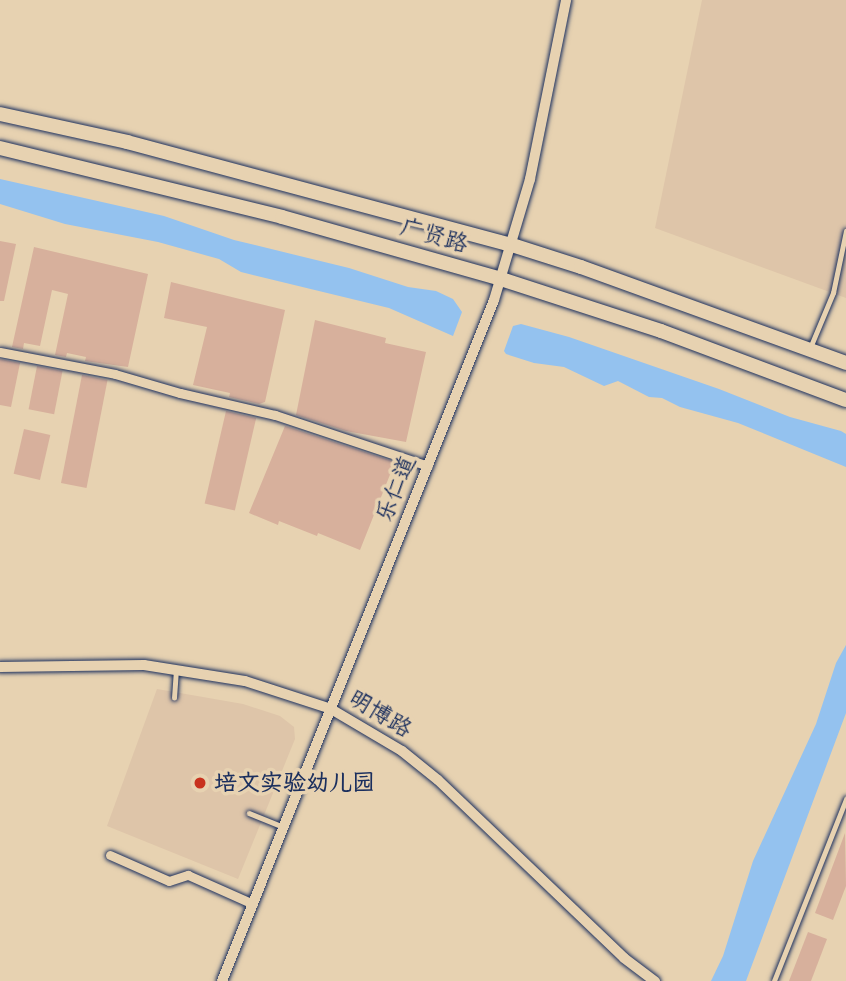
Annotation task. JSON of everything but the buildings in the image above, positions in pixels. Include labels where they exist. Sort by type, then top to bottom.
[{"type":"main road","name":"广贤路","points":[[0,114],[127,142],[512,245],[581,267],[846,363]]},
{"type":"main road","name":"广贤路","points":[[0,148],[282,217],[501,279],[661,331],[846,400]]},
{"type":"street","name":"乐仁道","points":[[222,981],[501,279],[530,179],[566,0]]},
{"type":"street","points":[[0,352],[116,374],[180,393],[275,415],[428,466]]},
{"type":"street","name":"明博路","points":[[0,667],[144,665],[245,681],[331,709],[402,751],[438,779],[624,958],[655,981]]},
{"type":"street","points":[[110,855],[169,881],[188,875],[253,904]]},
{"type":"lane","points":[[810,348],[833,293],[846,231]]},
{"type":"lane","points":[[174,698],[176,670]]},
{"type":"lane","points":[[774,981],[846,799]]},
{"type":"lane","points":[[249,813],[284,827]]},
{"type":"shaded area","points":[[702,0],[846,0],[846,298],[655,228]]},
{"type":"shaded area","name":"培文实验幼儿园","points":[[157,689],[243,704],[280,716],[294,727],[295,739],[238,879],[107,826]]},
{"type":"water","points":[[0,179],[164,216],[234,240],[349,268],[408,287],[436,291],[453,299],[462,312],[453,336],[389,308],[241,272],[219,259],[158,242],[65,224],[0,204]]},
{"type":"water","points":[[521,324],[569,337],[719,389],[790,417],[841,431],[846,434],[846,467],[738,423],[680,407],[662,398],[649,397],[618,381],[604,386],[564,367],[534,363],[506,354],[504,351],[513,326]]},
{"type":"water","points":[[846,645],[846,713],[746,981],[711,981],[723,956],[753,861],[816,724],[836,663]]},
{"type":"place","name":"培文实验幼儿园","points":[[200,783]]}]
